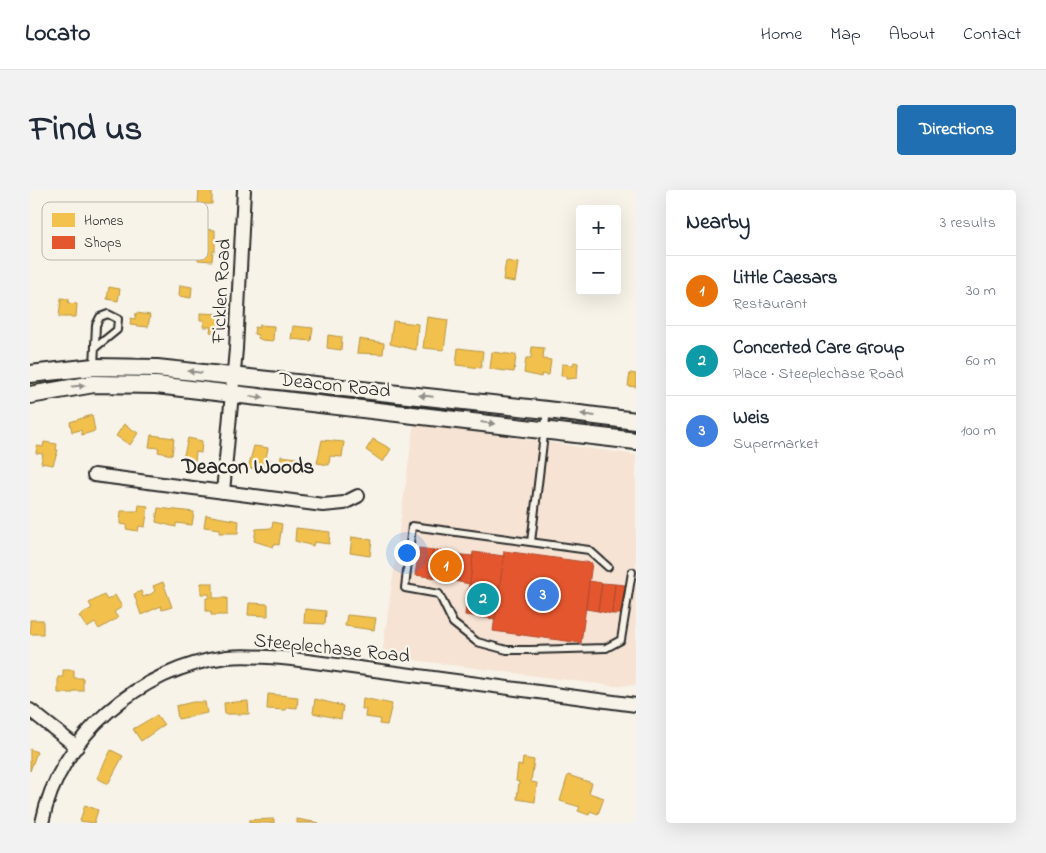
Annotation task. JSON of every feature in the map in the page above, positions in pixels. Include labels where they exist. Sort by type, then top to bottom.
[{"type":"main road","name":"Deacon Road","points":[[30,374],[94,367],[157,368],[636,421]]},
{"type":"main road","name":"Deacon Road","points":[[30,395],[94,384],[156,385],[636,441]]},
{"type":"street","name":"Ficklen Road","points":[[223,492],[233,377],[244,190]]},
{"type":"street","points":[[94,475],[323,505],[344,503],[358,496]]},
{"type":"street","name":"Steeplechase Road","points":[[42,823],[48,798],[57,778],[77,746],[106,712],[140,689],[186,667],[227,657],[271,657],[307,660],[636,705]]},
{"type":"street","points":[[30,710],[77,746]]},
{"type":"lane","points":[[94,367],[96,325],[100,317],[108,314],[115,316],[118,319],[116,330],[96,347]]},
{"type":"lane","points":[[531,542],[547,410]]},
{"type":"lane","points":[[608,567],[589,550],[412,526],[405,588],[439,594],[453,623],[477,642],[507,650],[606,648],[621,640],[632,572]]},
{"type":"shaded area","points":[[414,423],[636,455],[636,685],[614,686],[382,656]]},
{"type":"green space","points":[[77,373],[122,375],[30,388],[30,384],[35,382]]},
{"type":"green space","points":[[299,393],[386,397],[468,408],[387,405]]},
{"type":"building: Homes","points":[[199,190],[212,190],[212,204],[198,202]]},
{"type":"building: Homes","points":[[208,230],[215,230],[215,251],[213,251],[212,261],[198,260],[208,260]]},
{"type":"building: Homes","points":[[506,261],[518,263],[515,282],[503,280]]},
{"type":"building: Homes","points":[[180,285],[192,287],[191,298],[179,296]]},
{"type":"building: Homes","points":[[109,287],[120,289],[118,301],[107,299]]},
{"type":"building: Homes","points":[[61,298],[69,299],[68,303],[77,304],[76,317],[59,317]]},
{"type":"building: Homes","points":[[136,313],[150,315],[148,327],[130,325],[131,318],[135,319]]},
{"type":"building: Homes","points":[[200,313],[221,314],[220,333],[210,332],[211,327],[203,327],[204,320],[200,320]]},
{"type":"building: Homes","points":[[427,317],[448,320],[444,350],[423,348]]},
{"type":"building: Homes","points":[[393,321],[418,324],[416,350],[390,344]]},
{"type":"building: Homes","points":[[259,325],[274,326],[273,341],[262,340],[258,338],[258,335],[254,334],[255,327],[259,328]]},
{"type":"building: Homes","points":[[293,326],[313,328],[311,341],[291,339]]},
{"type":"building: Homes","points":[[328,335],[342,337],[341,350],[327,348]]},
{"type":"building: Homes","points":[[359,339],[384,343],[383,354],[357,353]]},
{"type":"building: Homes","points":[[532,347],[544,348],[543,359],[551,360],[549,375],[542,374],[541,377],[524,373],[526,358],[531,358]]},
{"type":"building: Homes","points":[[458,348],[483,351],[481,368],[456,365]]},
{"type":"building: Homes","points":[[492,352],[516,355],[514,372],[490,369]]},
{"type":"building: Homes","points":[[574,362],[578,363],[577,378],[566,379],[566,376],[561,376],[562,364],[573,365]]},
{"type":"building: Homes","points":[[630,373],[636,374],[636,387],[628,386]]},
{"type":"building: Homes","points":[[92,415],[95,431],[82,435],[81,430],[72,432],[70,422]]},
{"type":"building: Homes","points":[[124,424],[138,433],[130,445],[116,436]]},
{"type":"building: Homes","points":[[151,435],[174,438],[172,455],[158,452],[159,448],[149,447]]},
{"type":"building: Homes","points":[[188,438],[202,441],[201,453],[196,452],[195,461],[183,459]]},
{"type":"building: Homes","points":[[373,439],[391,449],[383,462],[366,450]]},
{"type":"building: Homes","points":[[322,440],[344,442],[342,457],[330,456],[329,465],[317,463]]},
{"type":"building: Homes","points":[[44,442],[57,444],[56,450],[58,450],[53,465],[41,463],[43,454],[36,453],[37,446],[43,447]]},
{"type":"building: Homes","points":[[254,446],[268,448],[266,458],[270,459],[269,463],[265,463],[264,470],[248,468]]},
{"type":"building: Homes","points":[[281,456],[305,459],[303,473],[279,469]]},
{"type":"building: Homes","points":[[139,505],[148,506],[145,527],[139,526],[138,531],[126,529],[127,525],[120,524],[121,511],[138,511]]},
{"type":"building: Homes","points":[[158,508],[194,512],[192,525],[176,523],[176,527],[156,522]]},
{"type":"building: Homes","points":[[206,515],[239,521],[238,533],[219,533],[220,529],[204,527]]},
{"type":"building: Homes","points":[[273,522],[282,524],[279,545],[274,544],[273,547],[254,541],[256,529],[272,528]]},
{"type":"building: Homes","points":[[296,528],[330,532],[329,544],[314,542],[313,546],[295,541]]},
{"type":"building: Homes","points":[[352,537],[372,540],[370,556],[350,553]]},
{"type":"building: Homes","points":[[163,582],[172,607],[162,610],[161,606],[141,615],[134,594],[141,591],[143,597],[151,594],[155,591],[153,586]]},
{"type":"building: Homes","points":[[201,583],[213,583],[213,598],[227,598],[227,615],[211,615],[211,611],[206,611],[206,598],[209,598],[209,594],[201,594]]},
{"type":"building: Homes","points":[[104,595],[107,600],[115,595],[122,607],[114,612],[118,618],[99,629],[95,623],[87,628],[79,616],[92,608],[89,603]]},
{"type":"building: Homes","points":[[249,603],[268,604],[268,616],[248,615]]},
{"type":"building: Homes","points":[[305,609],[326,611],[325,624],[304,623]]},
{"type":"building: Homes","points":[[347,615],[376,618],[374,630],[345,626]]},
{"type":"building: Homes","points":[[30,620],[43,620],[43,634],[30,634]]},
{"type":"building: Homes","points":[[63,670],[74,670],[74,678],[83,678],[83,691],[58,693],[58,677],[63,677]]},
{"type":"building: Homes","points":[[268,694],[298,697],[297,708],[287,707],[286,710],[267,709]]},
{"type":"building: Homes","points":[[363,698],[392,704],[387,725],[379,724],[380,719],[365,717],[366,709],[362,709]]},
{"type":"building: Homes","points":[[315,699],[343,706],[341,719],[313,713]]},
{"type":"building: Homes","points":[[248,701],[249,714],[225,714],[224,703]]},
{"type":"building: Homes","points":[[193,702],[205,702],[207,713],[178,719],[176,706]]},
{"type":"building: Homes","points":[[157,715],[164,725],[141,741],[133,729]]},
{"type":"building: Homes","points":[[30,749],[37,752],[30,771]]},
{"type":"building: Homes","points":[[111,750],[123,756],[108,784],[97,778]]},
{"type":"building: Homes","points":[[523,758],[534,760],[531,782],[537,783],[535,802],[517,799],[519,782],[516,781],[518,765],[522,766]]},
{"type":"building: Homes","points":[[568,775],[592,783],[589,793],[604,798],[598,814],[590,811],[589,815],[578,811],[580,807],[560,801]]},
{"type":"building: Homes","points":[[85,805],[98,810],[94,823],[80,821]]},
{"type":"building: Homes","points":[[274,819],[274,823],[249,823],[249,820]]},
{"type":"building: Homes","points":[[297,819],[319,823],[297,823]]},
{"type":"building: Shops","points":[[419,548],[433,550],[430,577],[415,575]]},
{"type":"building: Shops","points":[[433,550],[444,551],[441,579],[430,577]]},
{"type":"building: Shops","points":[[444,551],[452,552],[448,580],[441,579]]},
{"type":"building: Shops","points":[[504,551],[592,563],[581,643],[493,631]]},
{"type":"building: Shops","points":[[473,552],[504,556],[495,619],[465,615]]},
{"type":"building: Shops","points":[[452,554],[463,555],[459,582],[448,580]]},
{"type":"building: Shops","points":[[463,555],[473,556],[470,584],[459,582]]},
{"type":"building: Shops","points":[[589,581],[602,583],[598,611],[586,609]]},
{"type":"building: Shops","points":[[602,583],[615,584],[612,614],[598,611]]},
{"type":"building: Shops","points":[[615,584],[625,585],[622,614],[612,614]]},
{"type":"place","name":"Little Caesars","points":[[446,566]]},
{"type":"place","name":"Weis","points":[[543,595]]},
{"type":"place","name":"Concerted Care Group","points":[[483,599]]},
{"type":"district","name":"Deacon Woods","points":[[248,466]]}]
